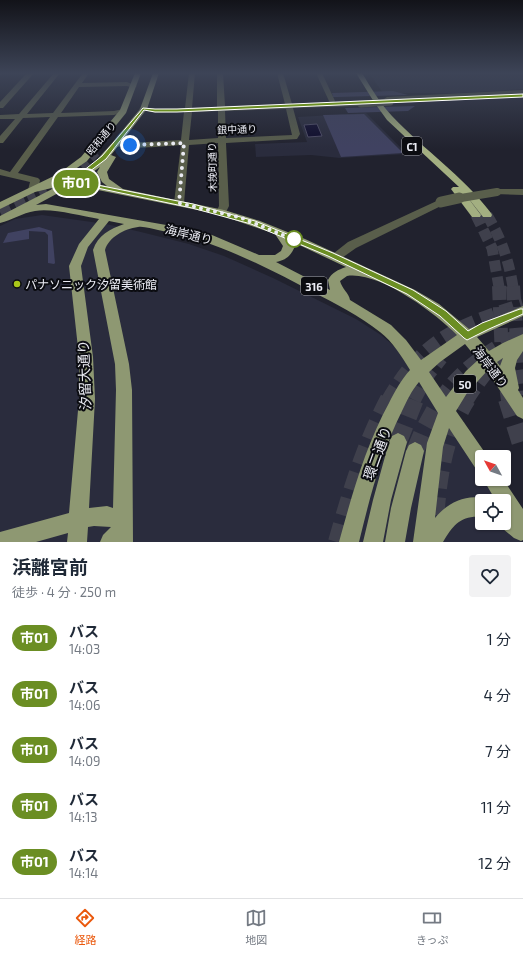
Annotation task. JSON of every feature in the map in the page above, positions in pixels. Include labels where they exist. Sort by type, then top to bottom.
[{"type":"highway","name":"C1","points":[[369,98],[383,118],[446,179],[476,215]]},
{"type":"highway","points":[[375,98],[384,112],[428,151]]},
{"type":"highway","points":[[383,98],[392,112],[469,192],[487,215]]},
{"type":"main road","name":"昭和通り","points":[[0,206],[61,176],[84,159],[123,111],[129,98]]},
{"type":"main road","name":"316","points":[[99,150],[130,111],[134,98]]},
{"type":"main road","name":"昭和通り","points":[[42,204],[97,164],[116,144],[143,109],[147,98]]},
{"type":"main road","points":[[116,144],[112,157],[102,172],[105,180],[128,194]]},
{"type":"main road","name":"海岸通り","points":[[33,190],[62,182],[72,182],[221,212],[274,231],[335,257],[375,275],[426,302],[456,324],[488,360],[519,405]]},
{"type":"main road","points":[[33,190],[42,204]]},
{"type":"main road","name":"海岸通り","points":[[0,220],[42,204],[106,218],[172,229],[202,236],[250,255],[307,282],[374,320],[401,344],[475,452]]},
{"type":"main road","name":"汐留大通り","points":[[77,542],[87,392],[86,356],[75,266],[76,259],[83,246],[106,218]]},
{"type":"main road","points":[[119,533],[124,468],[124,390],[122,364],[99,250],[103,240],[109,235],[115,231],[138,223]]},
{"type":"main road","points":[[250,255],[272,259],[285,254],[289,246],[283,237],[274,231]]},
{"type":"main road","points":[[352,307],[336,290],[334,280],[343,272],[350,271],[375,275]]},
{"type":"main road","name":"環二通り","points":[[349,542],[364,488],[383,431],[410,382],[442,352],[467,336],[486,326],[523,311]]},
{"type":"main road","name":"50","points":[[448,411],[464,385],[488,360],[507,347],[523,341]]},
{"type":"main road","name":"50","points":[[519,405],[507,373],[507,364],[510,357],[523,341]]},
{"type":"main road","points":[[423,542],[430,480],[438,432],[448,411]]},
{"type":"main road","points":[[373,542],[382,500],[398,442]]},
{"type":"main road","points":[[395,542],[401,508],[415,451]]},
{"type":"main road","points":[[497,486],[523,526]]},
{"type":"main road","points":[[432,542],[443,524],[458,509],[475,506]]},
{"type":"main road","points":[[0,542],[94,516],[107,516],[119,533]]},
{"type":"main road","points":[[511,523],[523,534]]},
{"type":"street","points":[[0,106],[7,98]]},
{"type":"street","points":[[0,141],[36,98]]},
{"type":"street","points":[[12,175],[67,98]]},
{"type":"street","points":[[179,203],[189,98]]},
{"type":"street","name":"木挽町通り","points":[[221,98],[224,206],[221,212]]},
{"type":"street","name":"銀中通り","points":[[116,144],[130,145],[184,143],[294,137],[296,134],[286,98]]},
{"type":"street","points":[[143,109],[155,111],[221,106],[359,102],[418,98]]},
{"type":"street","points":[[389,100],[446,98]]},
{"type":"street","points":[[287,104],[332,101],[359,102]]},
{"type":"street","points":[[0,117],[114,113],[123,111]]},
{"type":"street","points":[[0,172],[35,180],[33,190]]},
{"type":"street","points":[[335,257],[352,245],[441,202],[465,196],[497,192],[523,192]]},
{"type":"shaded area","points":[[415,106],[408,111],[348,113],[345,108]]},
{"type":"shaded area","points":[[366,113],[407,154],[340,158],[311,155],[256,157],[255,144],[307,142],[298,117]]},
{"type":"shaded area","points":[[364,114],[403,153],[341,157],[323,115]]},
{"type":"shaded area","points":[[317,124],[322,136],[308,137],[304,125]]},
{"type":"shaded area","points":[[42,215],[106,224],[189,244],[224,256],[273,278],[356,319],[381,335],[395,347],[475,464],[475,486],[490,486],[495,494],[475,494],[475,530],[511,530],[511,528],[523,536],[523,542],[0,542],[0,226],[15,219]]},
{"type":"shaded area","points":[[39,227],[52,231],[54,264],[48,263],[48,235],[45,232],[29,231],[29,239],[3,243],[8,233]]},
{"type":"tunnel","points":[[30,198],[48,189],[75,172],[99,150]]},
{"type":"tunnel","points":[[0,212],[30,198]]},
{"type":"tunnel","points":[[476,215],[492,248],[499,287]]},
{"type":"tunnel","points":[[487,215],[504,250],[513,287]]},
{"type":"tunnel","points":[[499,286],[502,358],[508,400]]},
{"type":"tunnel","points":[[513,286],[519,366],[523,395]]},
{"type":"tunnel","points":[[388,400],[401,379],[429,348],[461,328],[500,312],[523,305]]},
{"type":"tunnel","points":[[440,400],[465,370],[485,355],[518,335]]},
{"type":"tunnel","points":[[467,400],[492,366],[523,337]]},
{"type":"tunnel","points":[[414,400],[426,377],[441,358]]},
{"type":"tunnel","points":[[337,542],[353,487],[366,451],[380,416],[389,399]]},
{"type":"tunnel","points":[[398,442],[415,399]]},
{"type":"tunnel","points":[[415,451],[423,432],[441,399]]},
{"type":"tunnel","points":[[434,542],[438,486],[445,450],[458,415],[467,399]]},
{"type":"tunnel","points":[[507,399],[523,450]]},
{"type":"bus line","name":"市01","points":[[479,98],[155,111],[143,109],[104,158],[88,172],[72,182],[221,212],[253,222],[330,255],[410,292],[443,313],[467,336],[486,326],[523,311]]},
{"type":"place","name":"パナソニック汐留美術館","points":[[17,284]]},
{"type":"route","points":[[130,145],[184,143],[179,203],[242,218],[300,242],[294,239]]}]
